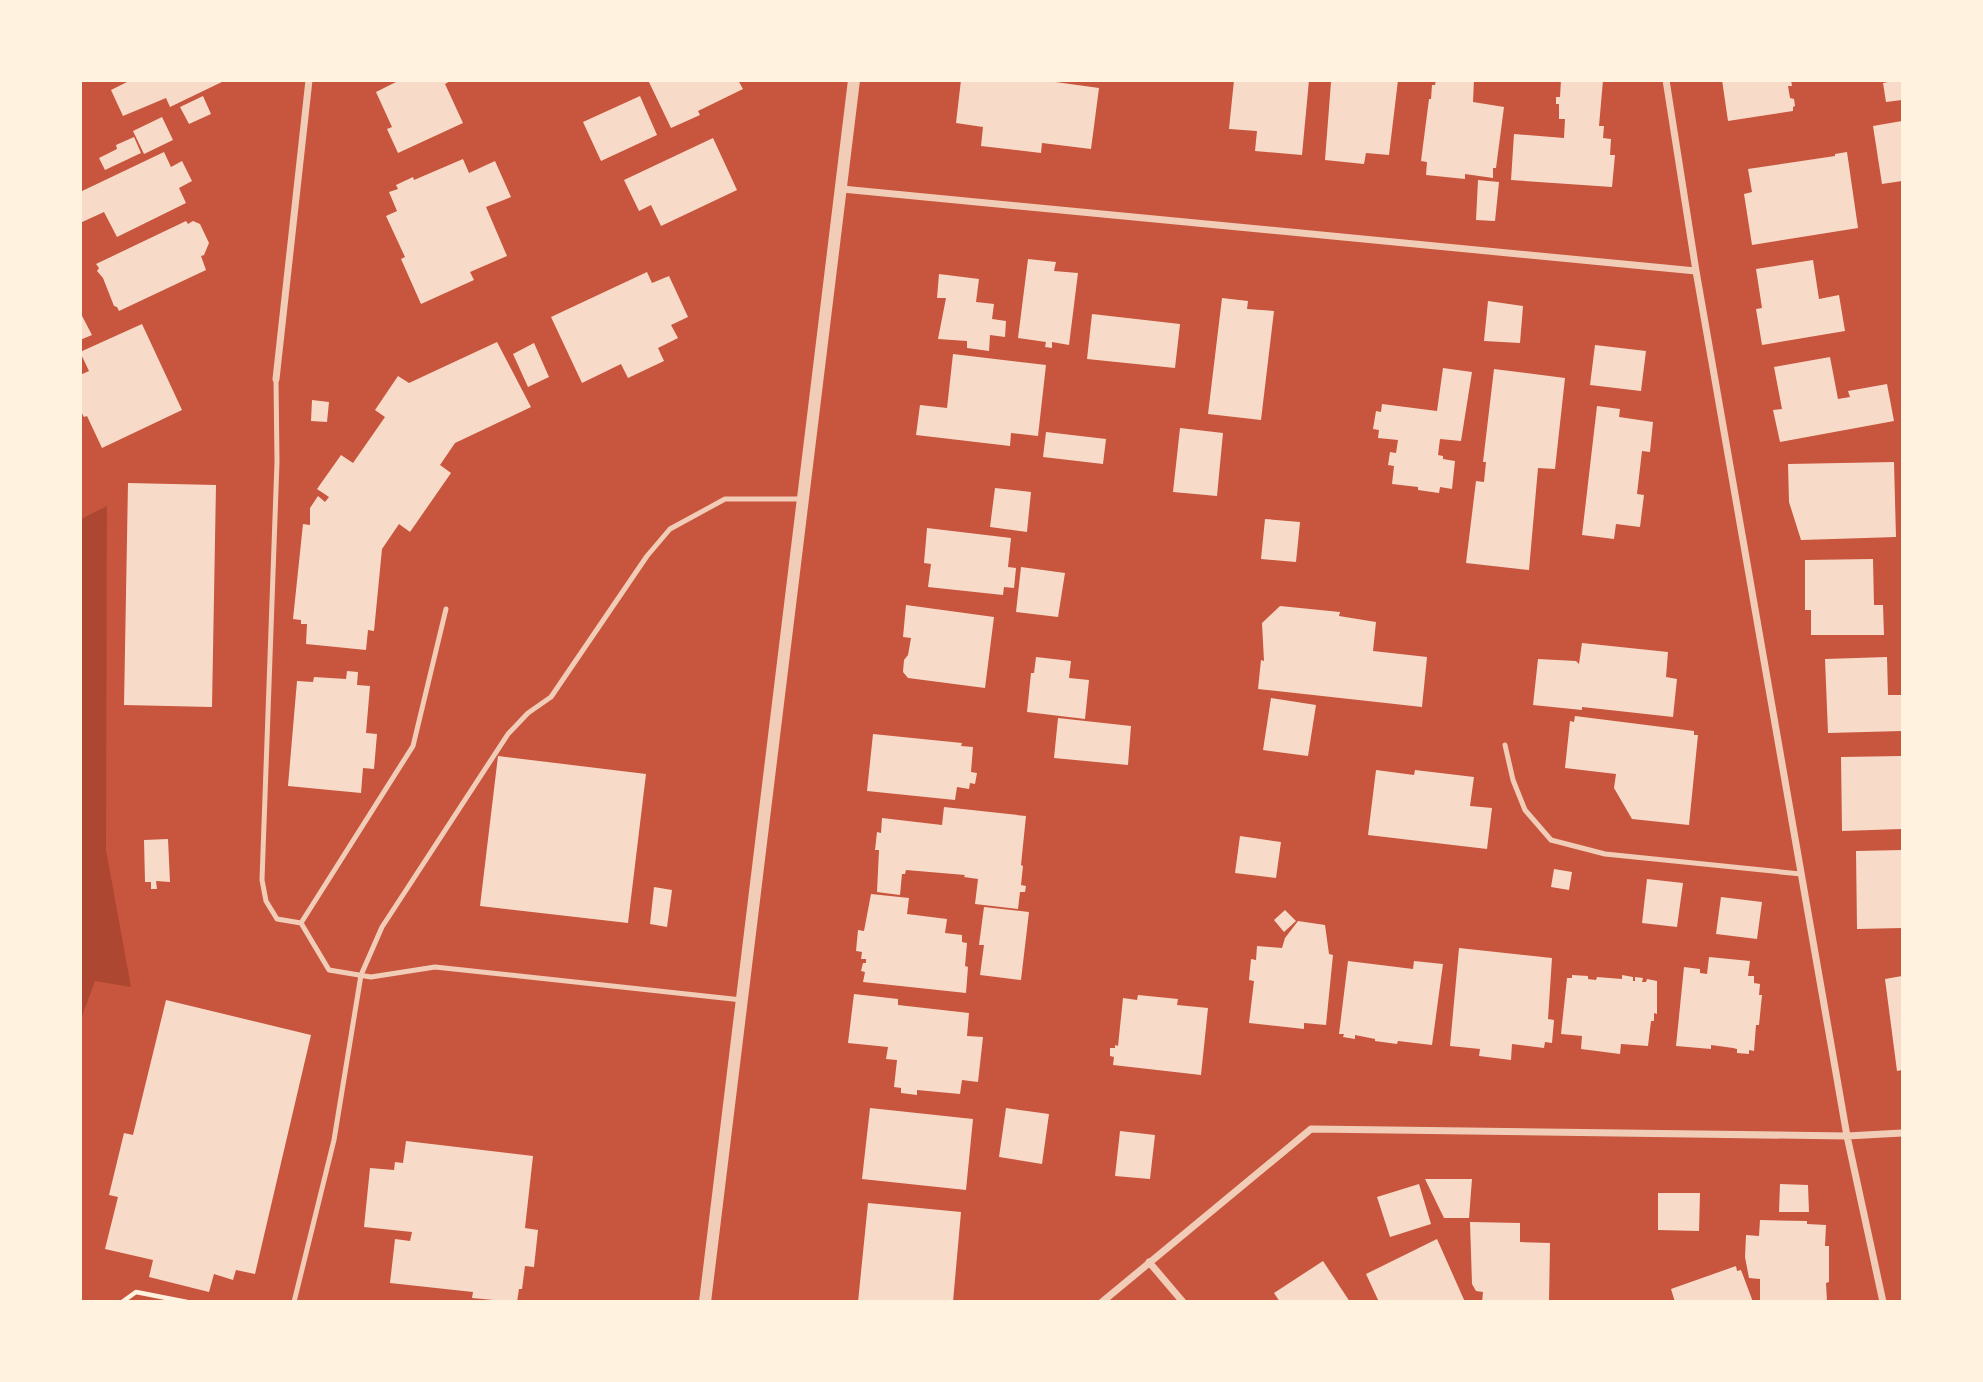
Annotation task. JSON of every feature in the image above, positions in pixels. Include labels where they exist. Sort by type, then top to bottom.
[{"type":"street","points":[[276,379],[309,80]]},
{"type":"street","points":[[705,1301],[854,80]]},
{"type":"street","points":[[1666,80],[1696,271],[1847,1136],[1883,1301]]},
{"type":"street","points":[[842,189],[1696,271]]},
{"type":"street","points":[[1102,1301],[1311,1129],[1847,1136],[1902,1133]]},
{"type":"street","points":[[1150,1262],[1183,1301]]},
{"type":"lane","points":[[276,379],[277,462],[262,880],[266,901],[277,919],[302,923]]},
{"type":"lane","points":[[294,1301],[334,1140],[361,975],[382,927],[508,734],[528,713],[551,697],[647,556],[670,529],[725,499],[804,499]]},
{"type":"lane","points":[[302,923],[414,746],[446,610]]},
{"type":"lane","points":[[1506,745],[1513,780],[1525,810],[1551,840],[1605,854],[1801,874]]},
{"type":"lane","points":[[302,923],[329,970],[371,977],[435,967],[742,1000]]},
{"type":"path","points":[[122,1301],[136,1292],[187,1301]]},
{"type":"shaded area","points":[[107,506],[106,850],[131,987],[95,981],[81,1019],[81,519]]},
{"type":"building","points":[[131,80],[226,80],[170,107],[166,98],[123,116],[111,90]]},
{"type":"building","points":[[400,80],[452,80],[445,84],[463,123],[398,153],[387,129],[392,127],[376,92]]},
{"type":"building","points":[[648,80],[738,80],[743,89],[698,111],[700,115],[671,128]]},
{"type":"building","points":[[961,80],[1041,80],[1099,88],[1091,149],[1042,143],[1041,153],[981,146],[983,127],[956,123]]},
{"type":"building","points":[[1234,80],[1309,80],[1302,155],[1255,151],[1257,131],[1229,129]]},
{"type":"building","points":[[1398,80],[1389,155],[1366,153],[1364,164],[1325,160],[1331,82]]},
{"type":"building","points":[[1436,80],[1474,80],[1473,102],[1504,107],[1493,178],[1465,174],[1465,179],[1426,175],[1427,162],[1421,161],[1429,99]]},
{"type":"building","points":[[1561,80],[1603,80],[1599,126],[1604,126],[1603,138],[1611,139],[1610,155],[1615,155],[1612,187],[1511,180],[1514,134],[1564,138],[1565,119],[1559,119],[1559,104],[1556,104],[1556,97],[1560,97]]},
{"type":"building","points":[[1722,80],[1791,80],[1792,86],[1788,86],[1795,106],[1793,111],[1728,121]]},
{"type":"building","points":[[1902,80],[1902,100],[1886,102],[1883,83]]},
{"type":"building","points":[[203,96],[211,114],[189,124],[180,107]]},
{"type":"building","points":[[640,96],[657,135],[601,161],[583,122]]},
{"type":"building","points":[[162,117],[173,140],[144,154],[133,131]]},
{"type":"building","points":[[1902,121],[1902,181],[1882,184],[1873,126]]},
{"type":"building","points":[[134,137],[141,153],[105,170],[99,158],[117,149],[116,145]]},
{"type":"building","points":[[713,138],[737,190],[661,226],[651,205],[639,211],[624,180]]},
{"type":"building","points":[[164,152],[171,167],[182,161],[192,181],[179,188],[186,203],[117,237],[104,212],[80,223],[80,192]]},
{"type":"building","points":[[1847,152],[1858,228],[1752,245],[1744,194],[1752,192],[1748,169]]},
{"type":"building","points":[[463,159],[469,173],[495,161],[511,197],[486,207],[507,256],[470,272],[474,280],[421,304],[401,259],[405,257],[386,216],[397,211],[389,192],[398,189],[396,185],[413,177],[414,180]]},
{"type":"building","points":[[1478,180],[1499,182],[1495,221],[1476,220]]},
{"type":"building","points":[[186,221],[188,224],[193,221],[200,224],[209,243],[201,256],[206,270],[119,311],[114,306],[96,264]]},
{"type":"building","points":[[1028,259],[1056,262],[1054,271],[1078,273],[1069,345],[1052,342],[1052,348],[1045,347],[1046,342],[1018,338]]},
{"type":"building","points":[[1813,260],[1819,299],[1839,295],[1845,331],[1762,345],[1756,309],[1762,308],[1756,269]]},
{"type":"building","points":[[647,272],[652,283],[669,276],[688,317],[671,325],[678,338],[658,348],[664,361],[628,378],[621,364],[582,383],[551,317]]},
{"type":"building","points":[[939,274],[979,279],[976,302],[994,304],[992,319],[1006,321],[1005,337],[990,335],[989,351],[967,348],[967,341],[938,339],[946,298],[937,298]]},
{"type":"building","points":[[1222,298],[1248,301],[1247,309],[1274,311],[1261,420],[1208,414]]},
{"type":"building","points":[[1488,301],[1523,306],[1520,343],[1484,341]]},
{"type":"building","points":[[80,312],[92,335],[80,340]]},
{"type":"building","points":[[1092,314],[1180,324],[1175,368],[1087,359]]},
{"type":"building","points":[[142,324],[182,410],[102,448],[87,416],[84,417],[80,410],[80,375],[89,371],[80,352]]},
{"type":"building","points":[[497,342],[531,407],[455,443],[440,465],[451,473],[410,532],[399,524],[382,549],[374,631],[368,630],[366,650],[306,644],[307,624],[293,619],[303,524],[310,525],[310,508],[318,496],[325,502],[329,497],[317,489],[341,455],[353,463],[385,417],[375,410],[398,376],[409,383]]},
{"type":"building","points":[[534,343],[549,377],[528,387],[513,354]]},
{"type":"building","points":[[1595,345],[1646,351],[1641,391],[1590,385]]},
{"type":"building","points":[[953,354],[1046,365],[1038,436],[1011,433],[1010,446],[916,435],[920,405],[947,408]]},
{"type":"building","points":[[1830,357],[1838,399],[1850,397],[1848,391],[1887,384],[1894,421],[1780,442],[1773,410],[1782,409],[1774,367]]},
{"type":"building","points":[[1443,368],[1472,372],[1461,441],[1440,439],[1438,455],[1443,456],[1443,459],[1455,461],[1452,489],[1440,487],[1439,493],[1392,484],[1394,466],[1388,465],[1390,452],[1396,453],[1398,440],[1378,438],[1379,430],[1373,429],[1376,411],[1381,412],[1382,404],[1437,411]]},
{"type":"building","points":[[1494,369],[1565,378],[1555,469],[1538,468],[1529,570],[1466,563],[1476,481],[1484,482],[1486,462],[1483,462]]},
{"type":"building","points":[[312,400],[329,402],[327,422],[311,421]]},
{"type":"building","points":[[1597,406],[1620,409],[1619,417],[1653,422],[1650,452],[1642,451],[1637,494],[1644,495],[1640,527],[1616,524],[1614,539],[1582,535]]},
{"type":"building","points":[[1180,428],[1223,433],[1217,496],[1173,492]]},
{"type":"building","points":[[1046,432],[1106,439],[1103,464],[1043,457]]},
{"type":"building","points":[[1894,462],[1896,537],[1801,540],[1789,502],[1788,464]]},
{"type":"building","points":[[128,483],[216,485],[212,707],[124,705]]},
{"type":"building","points":[[995,488],[1031,492],[1027,532],[990,527]]},
{"type":"building","points":[[1265,519],[1300,522],[1296,562],[1261,559]]},
{"type":"building","points":[[927,528],[1011,538],[1008,567],[1016,568],[1014,588],[1004,587],[1003,595],[928,587],[931,564],[924,563]]},
{"type":"building","points":[[1873,559],[1874,605],[1883,605],[1884,635],[1811,635],[1811,610],[1805,610],[1805,560]]},
{"type":"building","points":[[1021,567],[1065,573],[1058,617],[1016,612]]},
{"type":"building","points":[[906,605],[994,617],[985,688],[908,678],[903,672],[911,638],[903,637]]},
{"type":"building","points":[[1280,606],[1340,612],[1339,616],[1376,622],[1373,651],[1427,657],[1422,707],[1258,689],[1261,660],[1264,661],[1262,623]]},
{"type":"building","points":[[1582,643],[1668,652],[1666,677],[1677,679],[1673,717],[1582,707],[1582,710],[1533,705],[1538,659],[1576,661],[1579,664]]},
{"type":"building","points":[[1036,657],[1071,661],[1069,678],[1089,680],[1085,719],[1027,712],[1031,673],[1034,673]]},
{"type":"building","points":[[1887,657],[1888,695],[1902,695],[1902,731],[1828,733],[1825,659]]},
{"type":"building","points":[[347,671],[358,672],[357,685],[370,686],[366,733],[377,734],[374,769],[363,768],[361,793],[288,786],[297,681],[313,682],[314,677],[346,679]]},
{"type":"building","points":[[1271,698],[1316,705],[1308,756],[1263,750]]},
{"type":"building","points":[[1575,716],[1694,731],[1694,735],[1698,735],[1689,825],[1632,819],[1614,788],[1616,774],[1565,768],[1570,721],[1574,722]]},
{"type":"building","points":[[1058,718],[1131,726],[1128,765],[1054,758]]},
{"type":"building","points":[[873,734],[962,743],[961,746],[973,747],[971,772],[977,773],[975,784],[970,783],[969,789],[957,787],[955,800],[867,791]]},
{"type":"building","points":[[498,756],[646,774],[628,923],[480,906]]},
{"type":"building","points":[[1902,756],[1902,829],[1842,831],[1841,757]]},
{"type":"building","points":[[1376,770],[1414,775],[1415,770],[1474,777],[1470,806],[1492,808],[1487,849],[1368,835]]},
{"type":"building","points":[[944,807],[1026,816],[1021,885],[1026,886],[1025,892],[1020,892],[1018,909],[975,904],[978,879],[964,877],[965,875],[906,870],[905,874],[902,874],[900,895],[877,892],[879,850],[875,850],[877,832],[881,833],[882,818],[942,825]]},
{"type":"building","points":[[1240,836],[1281,842],[1276,878],[1235,873]]},
{"type":"building","points":[[168,839],[170,882],[156,881],[157,889],[151,889],[151,882],[145,882],[144,840]]},
{"type":"building","points":[[1902,850],[1902,928],[1857,929],[1856,851]]},
{"type":"building","points":[[1554,869],[1572,872],[1569,890],[1551,887]]},
{"type":"building","points":[[1647,879],[1683,883],[1677,927],[1642,923]]},
{"type":"building","points":[[654,887],[672,890],[667,927],[650,924]]},
{"type":"building","points":[[871,894],[909,898],[907,914],[947,919],[945,933],[962,935],[962,942],[967,943],[966,993],[863,982],[865,972],[861,971],[866,959],[861,959],[862,952],[856,951],[858,930],[864,931]]},
{"type":"building","points":[[1721,897],[1762,902],[1757,939],[1716,934]]},
{"type":"building","points":[[984,907],[1029,912],[1021,980],[980,975],[984,945],[979,945]]},
{"type":"building","points":[[1285,910],[1296,921],[1284,932],[1274,920]]},
{"type":"building","points":[[1298,921],[1325,925],[1329,954],[1333,955],[1326,1025],[1304,1023],[1304,1029],[1249,1023],[1254,981],[1249,980],[1251,959],[1256,960],[1257,946],[1282,948],[1285,938]]},
{"type":"building","points":[[1459,948],[1552,958],[1548,1019],[1554,1020],[1552,1043],[1545,1042],[1544,1048],[1512,1044],[1511,1060],[1479,1056],[1480,1049],[1450,1046]]},
{"type":"building","points":[[1709,957],[1750,961],[1748,976],[1754,976],[1754,983],[1760,984],[1759,995],[1762,995],[1759,1025],[1756,1025],[1754,1051],[1749,1050],[1749,1054],[1737,1053],[1737,1049],[1733,1048],[1711,1045],[1711,1049],[1676,1046],[1684,967],[1700,969],[1700,973],[1707,974]]},
{"type":"building","points":[[1348,961],[1413,969],[1414,961],[1443,964],[1432,1045],[1398,1041],[1397,1044],[1355,1035],[1355,1039],[1343,1037],[1344,1034],[1339,1034]]},
{"type":"building","points":[[1572,975],[1588,976],[1588,979],[1596,980],[1597,977],[1622,979],[1622,975],[1633,977],[1633,981],[1635,977],[1643,978],[1642,982],[1647,979],[1657,981],[1657,1014],[1654,1013],[1654,1021],[1651,1021],[1648,1046],[1621,1044],[1620,1054],[1581,1049],[1582,1036],[1561,1034],[1567,978],[1572,978]]},
{"type":"building","points":[[1902,976],[1902,1070],[1897,1071],[1885,979]]},
{"type":"building","points":[[854,994],[898,999],[898,1005],[969,1013],[967,1036],[983,1037],[978,1082],[962,1080],[960,1094],[917,1090],[917,1095],[901,1093],[901,1088],[894,1087],[897,1060],[886,1059],[888,1047],[848,1043]]},
{"type":"building","points":[[1138,995],[1178,999],[1177,1005],[1208,1008],[1201,1075],[1113,1065],[1114,1057],[1110,1056],[1110,1048],[1118,1046],[1123,998],[1137,1000]]},
{"type":"building","points":[[166,1000],[311,1035],[255,1274],[236,1270],[233,1280],[214,1274],[209,1292],[149,1277],[153,1260],[105,1249],[118,1197],[109,1195],[124,1133],[133,1135]]},
{"type":"building","points":[[870,1108],[973,1119],[966,1190],[862,1179]]},
{"type":"building","points":[[1006,1108],[1049,1114],[1042,1164],[999,1157]]},
{"type":"building","points":[[1120,1131],[1155,1135],[1150,1179],[1115,1176]]},
{"type":"building","points":[[406,1141],[533,1156],[525,1228],[538,1230],[534,1267],[525,1266],[517,1302],[472,1298],[473,1292],[390,1283],[395,1239],[410,1241],[412,1232],[364,1227],[370,1168],[394,1170],[395,1162],[403,1163]]},
{"type":"building","points":[[1425,1179],[1472,1179],[1469,1218],[1444,1218]]},
{"type":"building","points":[[1419,1184],[1431,1224],[1390,1237],[1377,1197]]},
{"type":"building","points":[[1780,1184],[1808,1185],[1809,1212],[1779,1212]]},
{"type":"building","points":[[1658,1193],[1700,1193],[1699,1231],[1658,1230]]},
{"type":"building","points":[[868,1203],[961,1212],[953,1302],[858,1302]]},
{"type":"building","points":[[1760,1220],[1807,1221],[1807,1224],[1826,1225],[1825,1246],[1829,1246],[1827,1302],[1760,1302],[1760,1279],[1749,1278],[1745,1257],[1746,1235],[1759,1236]]},
{"type":"building","points":[[1470,1222],[1520,1223],[1520,1242],[1550,1243],[1549,1302],[1482,1302],[1483,1292],[1476,1291],[1472,1284]]},
{"type":"building","points":[[1437,1239],[1465,1302],[1379,1302],[1366,1274]]},
{"type":"building","points":[[1323,1261],[1350,1302],[1280,1302],[1274,1293]]},
{"type":"building","points":[[1736,1266],[1737,1271],[1741,1270],[1753,1302],[1675,1302],[1671,1289]]}]
